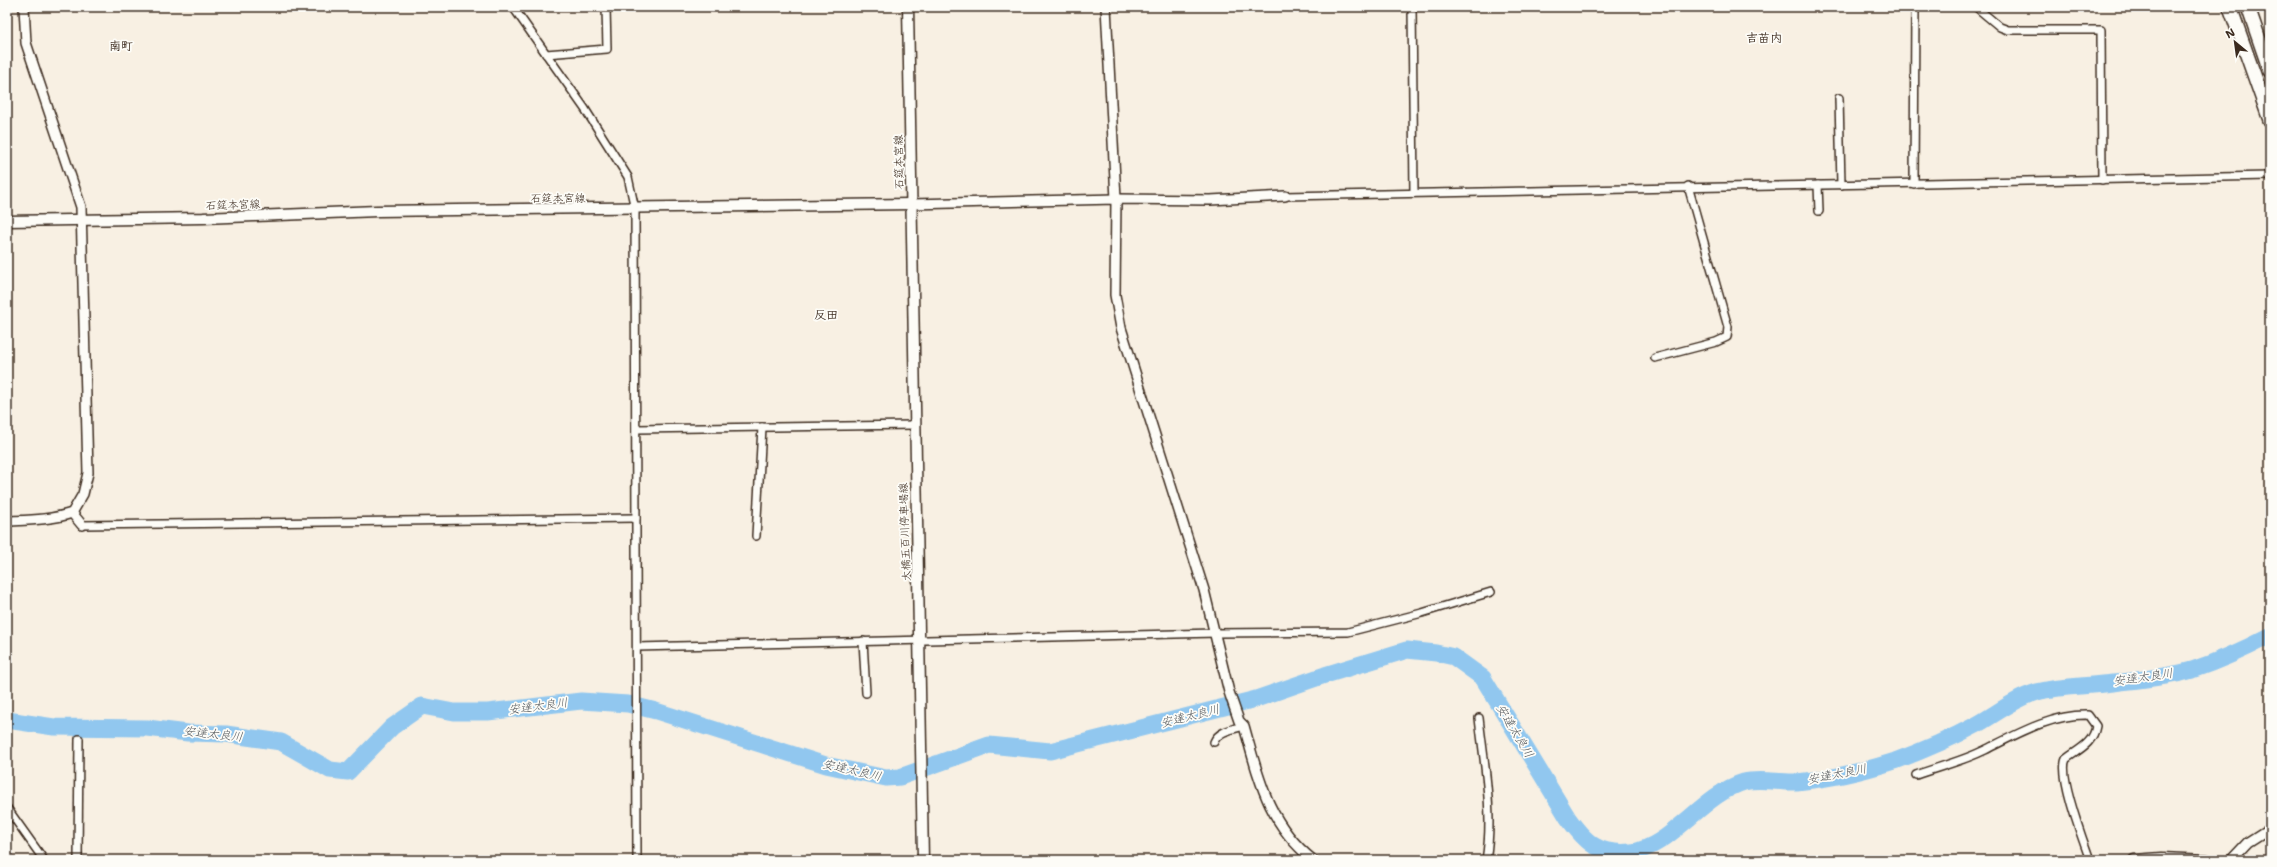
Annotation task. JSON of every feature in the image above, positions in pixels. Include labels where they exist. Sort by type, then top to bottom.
[{"type":"highway","points":[[2230,7],[2270,120]]},
{"type":"highway","points":[[2248,7],[2270,71]]},
{"type":"main road","name":"石筵本宮線","points":[[7,221],[203,218],[377,211],[635,209],[912,204],[908,7]]},
{"type":"main road","name":"大橋五百川停車場線","points":[[912,204],[914,425],[920,639],[923,860]]},
{"type":"main road","points":[[2134,860],[2169,858],[2208,860]]},
{"type":"street","points":[[7,521],[40,520],[72,513],[83,494],[88,473],[81,207],[26,43],[24,7]]},
{"type":"street","points":[[513,7],[585,109],[628,177],[635,209],[634,340],[637,429],[637,860]]},
{"type":"street","points":[[546,54],[607,49],[606,7]]},
{"type":"street","points":[[1106,7],[1116,198],[1115,295],[1121,328],[1216,633],[1229,692],[1267,801],[1292,842],[1313,860]]},
{"type":"street","points":[[1412,7],[1414,193]]},
{"type":"street","points":[[1914,184],[1915,7]]},
{"type":"street","points":[[1976,7],[2000,27],[2008,30],[2101,30],[2102,180]]},
{"type":"street","points":[[1839,98],[1841,185]]},
{"type":"street","points":[[912,204],[1116,198],[1210,200],[1285,196],[1688,186],[1914,184],[2270,176]]},
{"type":"street","points":[[1818,185],[1819,211]]},
{"type":"street","points":[[1656,358],[1727,337],[1728,327],[1688,186]]},
{"type":"street","points":[[637,429],[914,425]]},
{"type":"street","points":[[756,536],[762,427]]},
{"type":"street","points":[[72,513],[82,525],[636,518]]},
{"type":"street","points":[[637,647],[920,639],[1348,632],[1422,613],[1491,592]]},
{"type":"street","points":[[862,641],[866,693]]},
{"type":"street","points":[[1916,775],[1985,750],[2000,741],[2058,718],[2075,715],[2088,715],[2096,726],[2095,733],[2085,746],[2066,759],[2063,771],[2071,804],[2090,860]]},
{"type":"street","points":[[1479,718],[1487,788],[1488,850],[1486,860]]},
{"type":"street","points":[[1214,742],[1216,738],[1225,731],[1241,724]]},
{"type":"street","points":[[78,860],[79,739]]},
{"type":"street","points":[[7,808],[44,860]]},
{"type":"street","points":[[2232,860],[2248,842],[2270,828]]},
{"type":"waterway","name":"安達太良川","points":[[7,720],[54,727],[147,728],[188,733],[226,734],[281,742],[330,770],[348,772],[392,727],[422,706],[454,712],[488,712],[581,701],[628,704],[656,711],[826,765],[886,778],[900,777],[989,745],[1050,751],[1256,699],[1325,675],[1407,650],[1436,653],[1454,657],[1483,678],[1568,818],[1575,827],[1587,841],[1594,846],[1610,851],[1631,852],[1645,849],[1659,841],[1673,832],[1714,798],[1729,788],[1744,782],[1757,780],[1790,782],[1809,781],[1834,777],[1871,768],[1895,761],[1946,740],[1976,725],[2013,703],[2037,692],[2064,687],[2143,679],[2192,670],[2222,659],[2270,636]]},
{"type":"district","name":"吉苗内","points":[[1764,38]]},
{"type":"district","name":"南町","points":[[121,46]]},
{"type":"district","name":"反田","points":[[826,315]]}]
